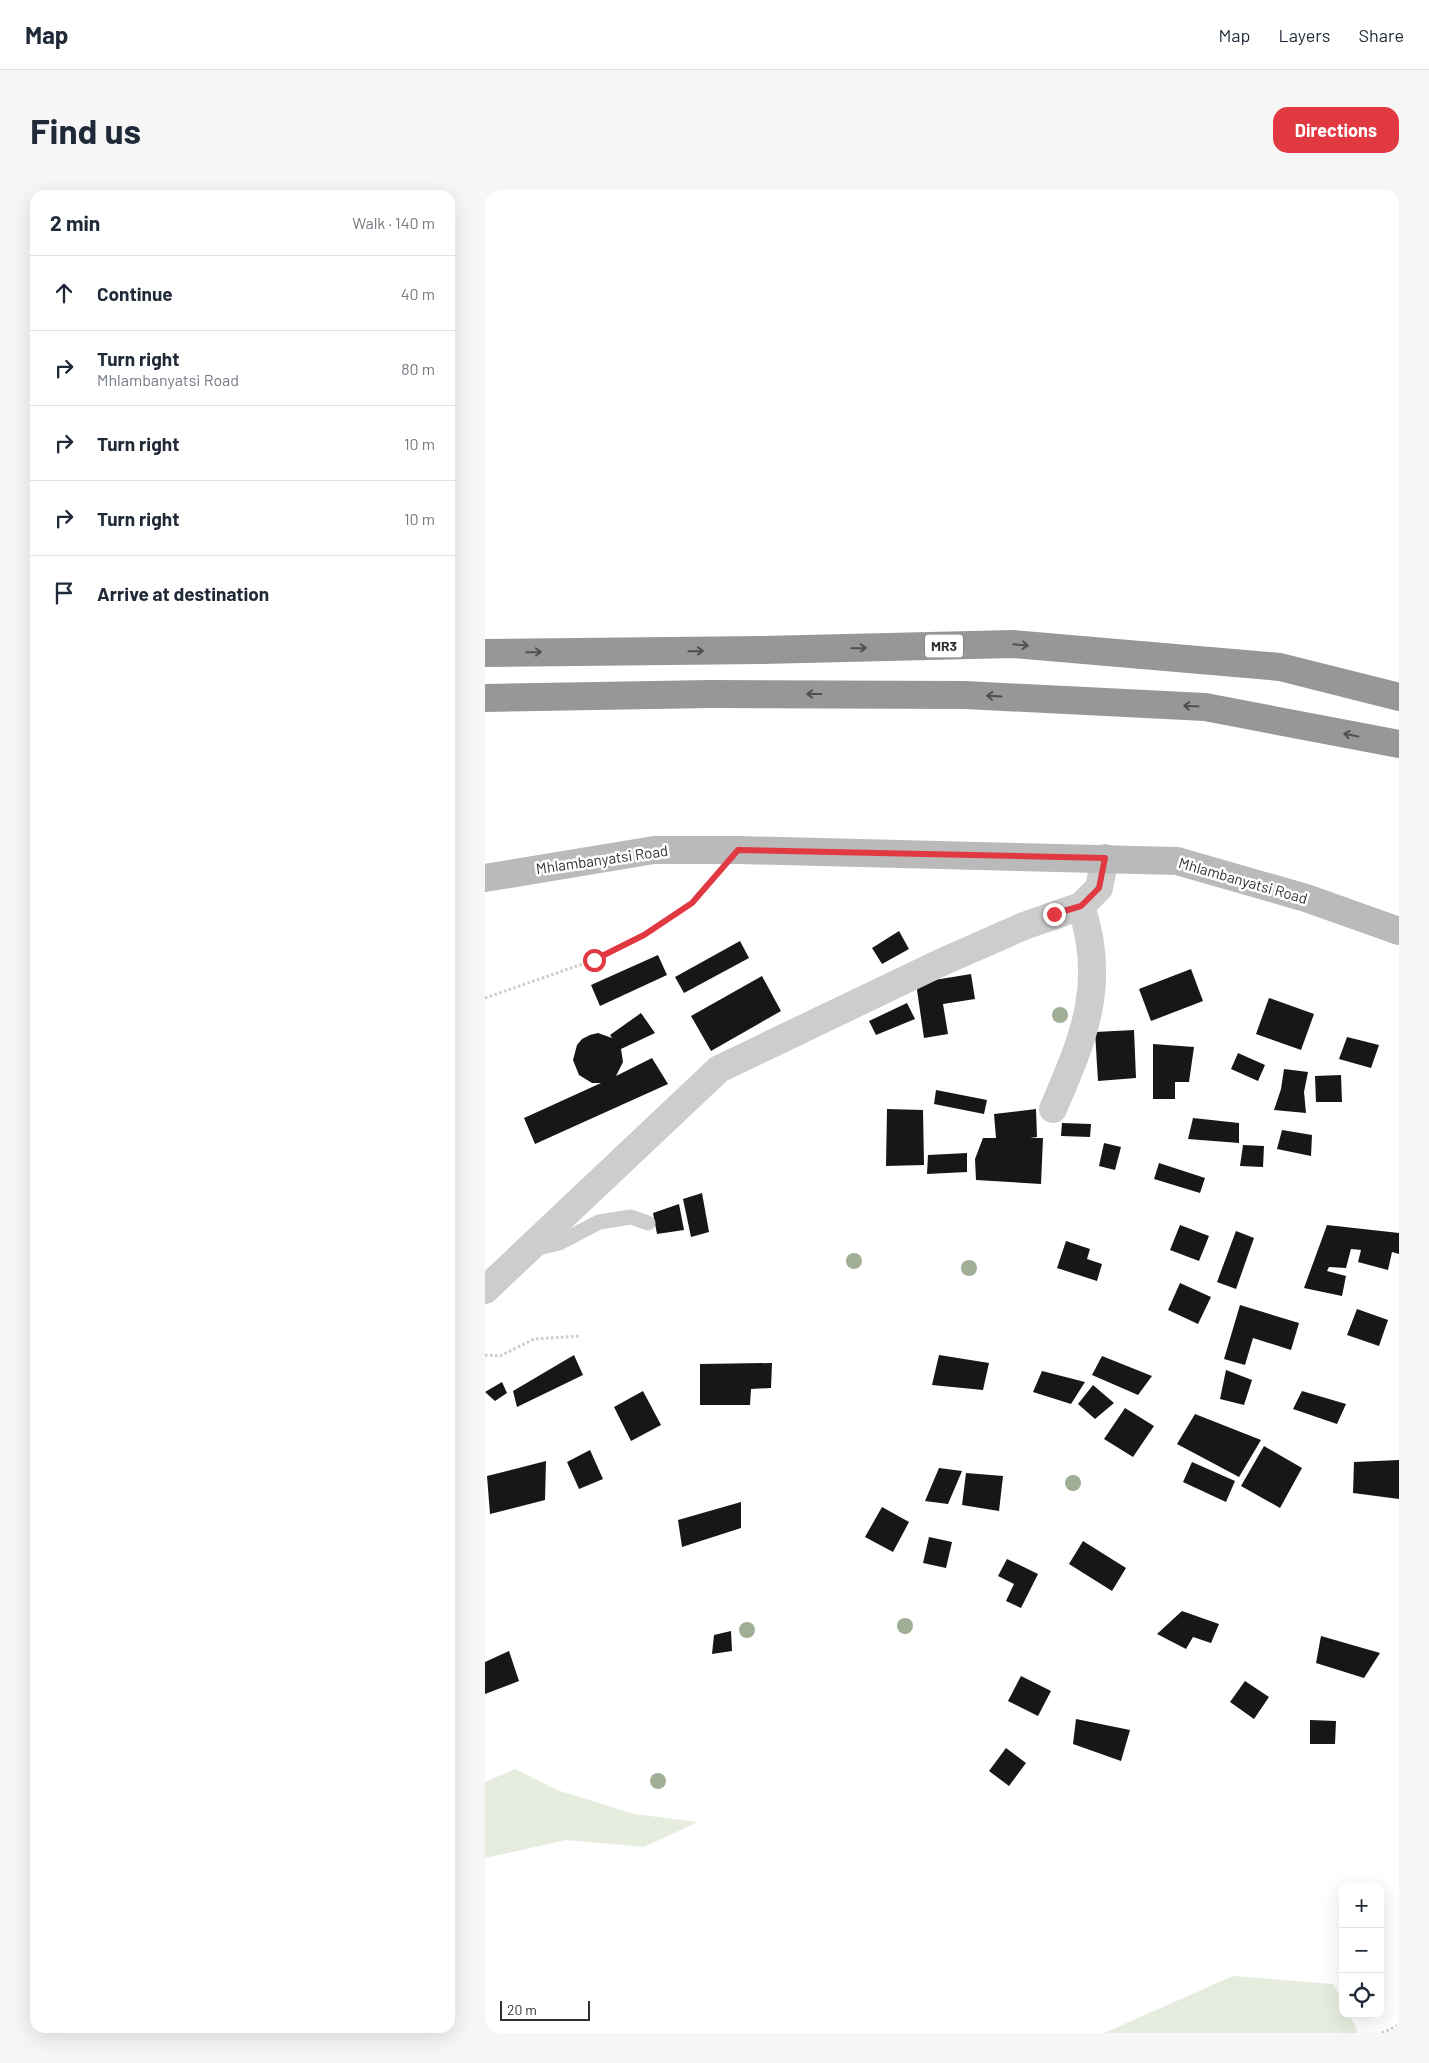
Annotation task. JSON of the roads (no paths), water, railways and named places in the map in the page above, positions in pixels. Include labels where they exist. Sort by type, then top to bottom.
[{"type":"highway","name":"MR3","points":[[485,653],[761,650],[1013,644],[1280,667],[1399,697]]},
{"type":"highway","points":[[485,698],[711,694],[965,695],[1013,697],[1205,707],[1399,744]]},
{"type":"main road","name":"Mhlambanyatsi Road","points":[[485,878],[654,850],[738,850],[1177,861],[1306,898],[1399,931]]},
{"type":"street","points":[[485,1290],[719,1069],[940,963],[1024,926],[1081,906],[1099,888],[1105,858]]},
{"type":"street","points":[[1053,1109],[1081,1038],[1093,988],[1091,941],[1081,906]]},
{"type":"lane","points":[[528,1251],[559,1243],[599,1222],[631,1217],[648,1223]]}]
